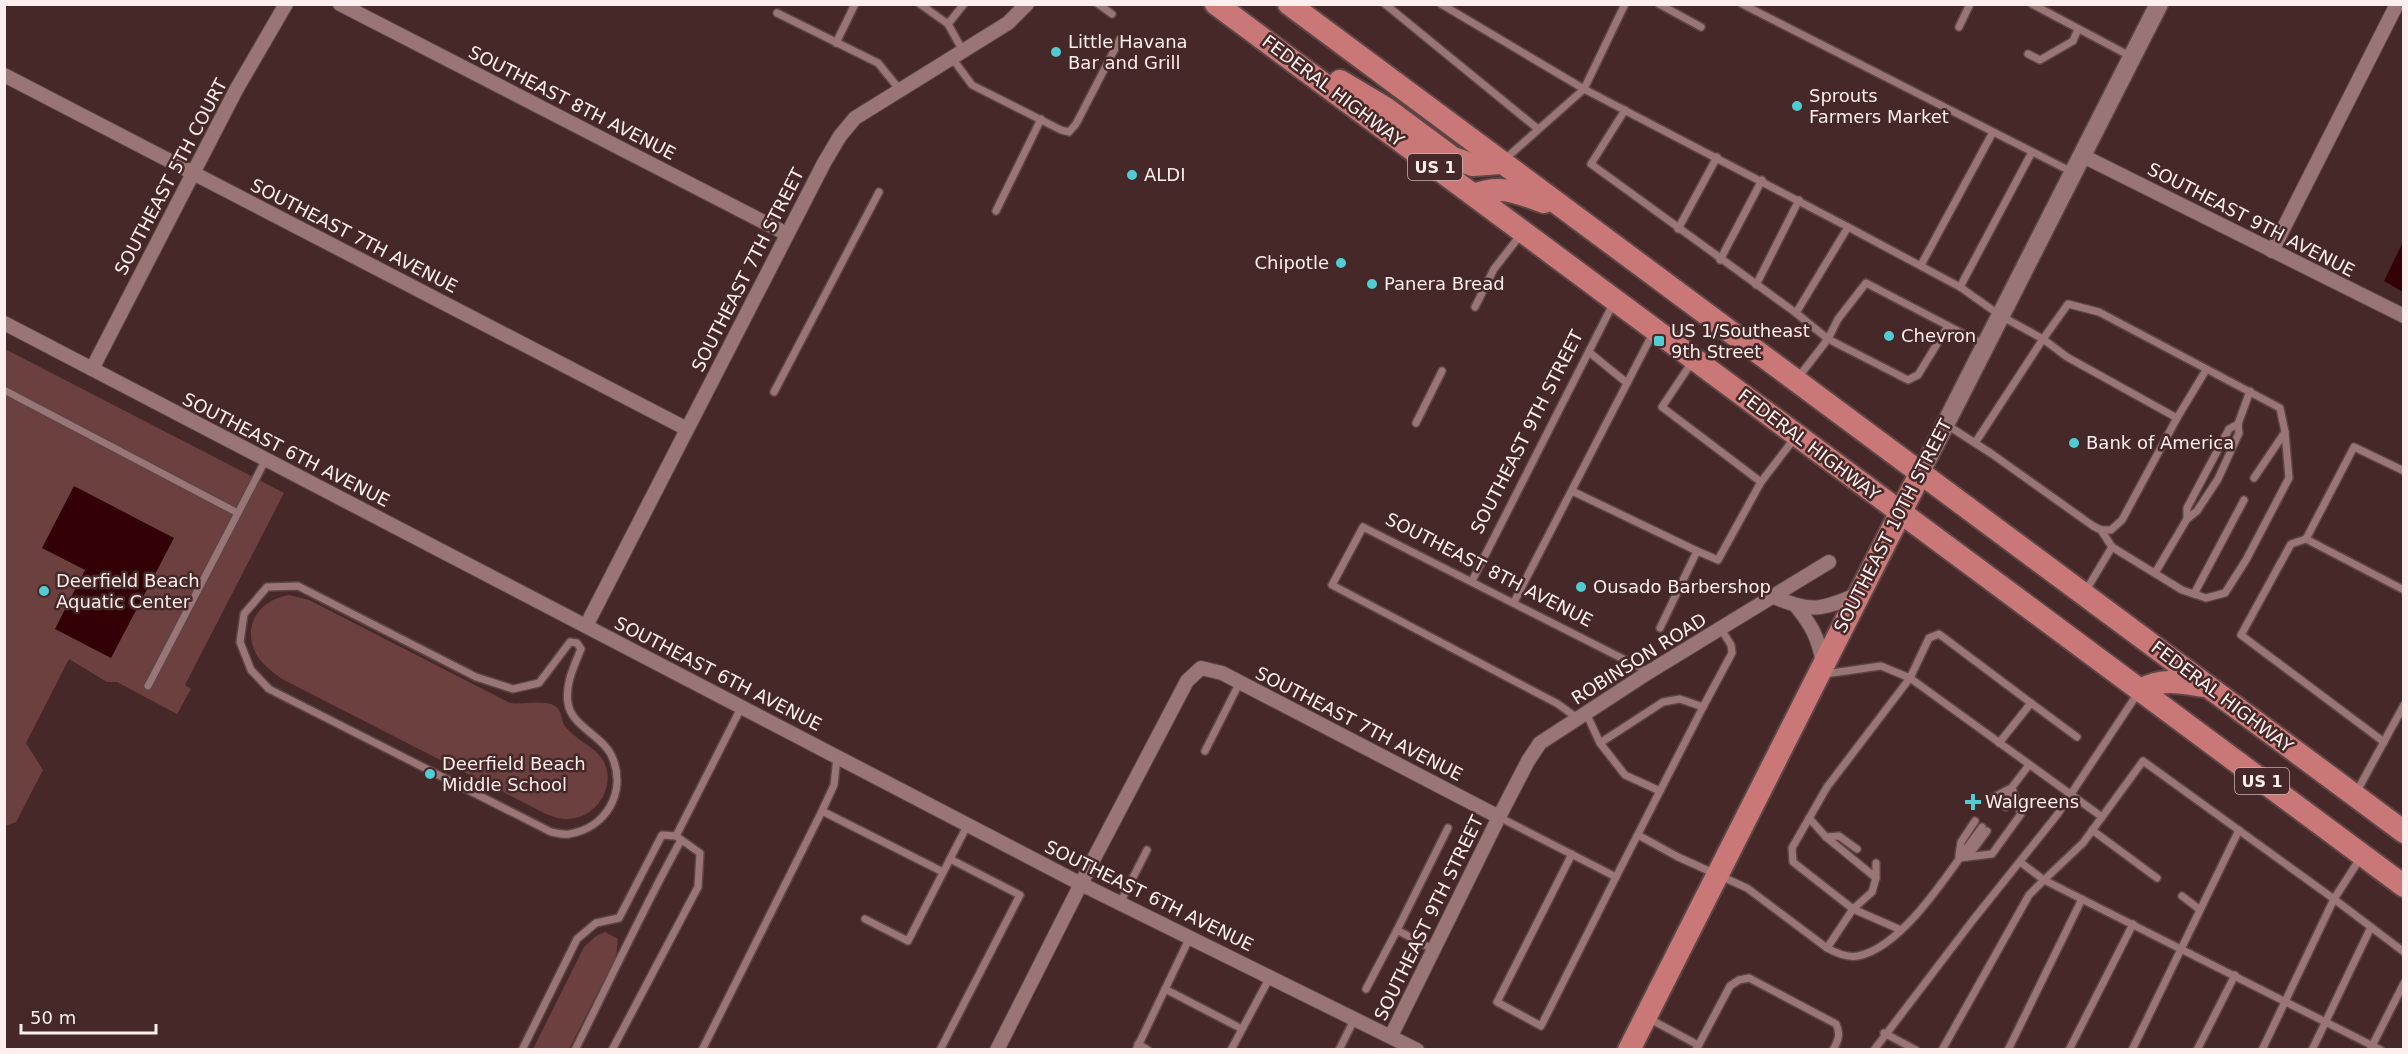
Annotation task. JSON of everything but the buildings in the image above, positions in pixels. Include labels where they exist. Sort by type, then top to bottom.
[{"type":"main road","name":"FEDERAL HIGHWAY","points":[[1216,4],[2403,886]]},
{"type":"main road","name":"FEDERAL HIGHWAY","points":[[1289,4],[2403,831]]},
{"type":"main road","points":[[1320,82],[1341,81],[1386,109],[1453,158],[1473,165],[1501,162]]},
{"type":"main road","points":[[1474,195],[1489,189],[1508,190],[1563,208]]},
{"type":"main road","name":"SOUTHEAST 10TH STREET","points":[[1629,1050],[1920,474]]},
{"type":"main road","points":[[2140,690],[2153,683],[2166,680],[2208,687]]},
{"type":"street","name":"SOUTHEAST 5TH COURT","points":[[92,369],[236,90],[286,4]]},
{"type":"street","name":"SOUTHEAST 8TH AVENUE","points":[[340,4],[787,234]]},
{"type":"street","name":"SOUTHEAST 7TH STREET","points":[[586,626],[787,234],[840,136],[855,118],[1008,23],[1027,4]]},
{"type":"street","name":"SOUTHEAST 10TH STREET","points":[[1920,474],[2159,4]]},
{"type":"street","points":[[2272,250],[2397,4]]},
{"type":"street","name":"SOUTHEAST 7TH AVENUE","points":[[4,75],[687,429]]},
{"type":"street","name":"SOUTHEAST 9TH AVENUE","points":[[2083,156],[2403,316]]},
{"type":"street","name":"SOUTHEAST 6TH AVENUE","points":[[4,323],[1081,884],[1418,1050]]},
{"type":"street","name":"ROBINSON ROAD","points":[[1499,817],[1540,743],[1649,672],[1829,562]]},
{"type":"street","points":[[1774,597],[1796,606],[1814,609],[1834,605],[1858,594]]},
{"type":"street","points":[[1796,606],[1809,622],[1819,640],[1820,669]]},
{"type":"street","name":"SOUTHEAST 7TH AVENUE","points":[[1081,884],[1187,681],[1201,668],[1222,673],[1499,817]]},
{"type":"street","name":"SOUTHEAST 9TH STREET","points":[[1391,1036],[1499,817]]},
{"type":"street","points":[[997,1050],[1081,884]]},
{"type":"lane","points":[[836,43],[855,4]]},
{"type":"lane","points":[[920,4],[948,24],[972,85],[1041,118],[1060,130],[1069,132],[1076,124],[1120,39]]},
{"type":"lane","points":[[948,24],[964,4]]},
{"type":"lane","points":[[1098,4],[1112,14]]},
{"type":"lane","points":[[1385,4],[1538,129]]},
{"type":"lane","points":[[1441,4],[1584,89],[1921,265],[1960,287],[2001,316],[2043,339],[2067,357],[2177,418]]},
{"type":"lane","points":[[1501,162],[1584,89],[1625,4]]},
{"type":"lane","points":[[1742,4],[2074,173]]},
{"type":"lane","points":[[1959,27],[1970,4]]},
{"type":"lane","points":[[2032,4],[2133,57]]},
{"type":"lane","points":[[1662,5],[1701,27]]},
{"type":"lane","points":[[777,13],[878,63],[900,90]]},
{"type":"lane","points":[[2028,54],[2040,60],[2073,41],[2078,28]]},
{"type":"lane","points":[[1625,110],[1591,164],[1720,260],[1796,313],[1828,339],[1908,380],[1918,375],[1948,326]]},
{"type":"lane","points":[[996,211],[1041,118]]},
{"type":"lane","points":[[1921,265],[1993,132]]},
{"type":"lane","points":[[1960,287],[2032,152]]},
{"type":"lane","points":[[1678,229],[1716,157]]},
{"type":"lane","points":[[1720,260],[1762,180]]},
{"type":"lane","points":[[774,392],[879,192]]},
{"type":"lane","points":[[1756,285],[1799,200]]},
{"type":"lane","points":[[1796,313],[1848,227]]},
{"type":"lane","points":[[1475,307],[1494,269],[1523,232]]},
{"type":"lane","points":[[1796,381],[1828,339],[1838,319],[1866,283],[1985,346]]},
{"type":"lane","name":"SOUTHEAST 9TH STREET","points":[[1472,581],[1615,300]]},
{"type":"lane","points":[[1975,443],[2068,304],[2099,312],[2206,370],[2250,390],[2280,408],[2286,432],[2289,478],[2246,560],[2225,593],[2206,598],[2182,590],[2112,547],[2101,530]]},
{"type":"lane","points":[[1514,602],[1655,330]]},
{"type":"lane","points":[[1589,352],[1627,383]]},
{"type":"lane","points":[[1694,359],[1662,406],[1761,482]]},
{"type":"lane","points":[[1945,424],[2092,526],[2101,530],[2112,530],[2122,520],[2177,418],[2206,370]]},
{"type":"lane","points":[[1416,423],[1442,371]]},
{"type":"lane","points":[[4,390],[238,513]]},
{"type":"lane","points":[[2155,573],[2187,519],[2197,511],[2218,478],[2239,433],[2238,424],[2250,390]]},
{"type":"lane","points":[[2187,519],[2187,508],[2229,429],[2238,424]]},
{"type":"lane","points":[[2254,478],[2286,432]]},
{"type":"lane","points":[[1572,491],[1718,560],[1761,482],[1797,436]]},
{"type":"lane","points":[[2384,742],[2241,635],[2291,544],[2306,539],[2354,447],[2403,471]]},
{"type":"lane","points":[[148,686],[266,459]]},
{"type":"lane","points":[[2194,594],[2244,500]]},
{"type":"lane","name":"SOUTHEAST 8TH AVENUE","points":[[1582,716],[1332,585],[1363,527],[1649,672]]},
{"type":"lane","points":[[2306,539],[2403,591]]},
{"type":"lane","points":[[2083,594],[2112,547]]},
{"type":"lane","points":[[1660,628],[1697,551]]},
{"type":"lane","points":[[298,586],[476,677],[513,689],[539,682],[570,642],[577,643],[581,650],[570,677],[568,704],[577,721],[597,737],[612,756],[618,774],[615,801],[607,815],[586,828],[568,834],[551,832],[268,689],[251,670],[240,642],[244,614],[267,587],[298,586]]},
{"type":"lane","points":[[577,643],[586,626]]},
{"type":"lane","points":[[1572,854],[1497,1002],[1541,1026],[1732,653],[1731,645],[1721,629]]},
{"type":"lane","points":[[1901,930],[1853,909],[1793,862],[1792,848],[1827,787],[1910,678],[1929,638],[1939,634],[2077,737]]},
{"type":"lane","points":[[1820,669],[1881,666],[1910,678],[2102,817]]},
{"type":"lane","points":[[1205,751],[1240,682]]},
{"type":"lane","points":[[1874,1050],[1884,1033],[2071,794],[2140,690]]},
{"type":"lane","points":[[1600,743],[1663,702],[1680,699],[1703,707]]},
{"type":"lane","points":[[1999,743],[2031,703]]},
{"type":"lane","points":[[2355,796],[2403,705]]},
{"type":"lane","points":[[574,1050],[741,706]]},
{"type":"lane","points":[[1582,716],[1625,775],[1660,791]]},
{"type":"lane","points":[[702,1050],[834,785],[837,756]]},
{"type":"lane","points":[[1942,1050],[2029,895],[2083,843],[2143,761],[2334,898],[2403,952]]},
{"type":"lane","points":[[2003,805],[2029,765]]},
{"type":"lane","points":[[1992,798],[2012,788]]},
{"type":"lane","points":[[1959,858],[1992,854],[2021,814],[2012,788]]},
{"type":"lane","points":[[822,811],[943,872]]},
{"type":"lane","points":[[1499,817],[1616,877]]},
{"type":"lane","points":[[1809,818],[1826,837],[1876,878]]},
{"type":"lane","points":[[1959,858],[1961,842],[1975,821]]},
{"type":"lane","points":[[865,919],[908,941],[968,824]]},
{"type":"lane","points":[[1366,989],[1448,828]]},
{"type":"lane","points":[[1638,835],[1678,857],[1747,888],[1827,948],[1840,954],[1856,957],[1874,950],[1901,930],[1920,911],[1959,858],[1985,829]]},
{"type":"lane","points":[[2092,830],[2157,878]]},
{"type":"lane","points":[[2132,1050],[2239,830]]},
{"type":"lane","points":[[522,1050],[577,939],[596,923],[619,918],[662,835],[678,838],[700,853],[698,888],[612,1050]]},
{"type":"lane","points":[[1826,837],[1839,836],[1857,849]]},
{"type":"lane","points":[[1120,903],[1147,850]]},
{"type":"lane","points":[[2262,1050],[2334,898],[2362,855]]},
{"type":"lane","points":[[940,1050],[1020,895],[950,859]]},
{"type":"lane","points":[[2020,862],[2044,880],[2326,1021],[2371,1047],[2381,1050]]},
{"type":"lane","points":[[1827,948],[1853,909],[1872,892],[1876,878],[1876,863]]},
{"type":"lane","points":[[2182,896],[2199,909]]},
{"type":"lane","points":[[2008,1050],[2082,899]]},
{"type":"lane","points":[[2069,1050],[2133,924]]},
{"type":"lane","points":[[2312,1050],[2372,927]]},
{"type":"lane","points":[[1397,930],[1434,950]]},
{"type":"lane","points":[[1148,1050],[1137,1047],[1190,937]]},
{"type":"lane","points":[[2197,1050],[2235,975]]},
{"type":"lane","points":[[1231,1050],[1270,977]]},
{"type":"lane","points":[[1646,1017],[1697,1047],[1730,986],[1739,980],[1749,978],[1836,1024],[1839,1030],[1838,1041],[1833,1050]]},
{"type":"lane","points":[[2371,1047],[2403,983]]},
{"type":"lane","points":[[1165,989],[1242,1029]]},
{"type":"lane","points":[[1339,1050],[1355,1018]]},
{"type":"lane","points":[[1884,1033],[1916,1050]]},
{"type":"shaded area","points":[[2403,242],[2403,292],[2384,281]]},
{"type":"shaded area","points":[[5,349],[284,493],[185,685],[191,689],[177,714],[117,682],[107,682],[69,659],[26,743],[43,770],[16,822],[5,826]]},
{"type":"shaded area","points":[[74,486],[174,538],[111,658],[55,629],[85,570],[42,548]]},
{"type":"shaded area","points":[[289,595],[309,600],[510,703],[545,703],[555,706],[559,710],[563,724],[594,750],[607,769],[606,787],[598,804],[584,815],[575,818],[555,817],[282,679],[258,657],[251,636],[255,617],[261,609],[278,598]]},
{"type":"shaded area","points":[[605,932],[618,939],[616,957],[569,1049],[533,1049],[584,947],[596,936]]},
{"type":"place","name":"Little Havana Bar and Grill","points":[[1056,52]]},
{"type":"place","name":"Sprouts Farmers Market","points":[[1797,106]]},
{"type":"place","name":"ALDI","points":[[1132,175]]},
{"type":"place","name":"Chipotle","points":[[1341,263]]},
{"type":"place","name":"Panera Bread","points":[[1372,284]]},
{"type":"place","name":"Chevron","points":[[1889,336]]},
{"type":"place","name":"US 1/Southeast 9th Street","points":[[1659,341]]},
{"type":"place","name":"Bank of America","points":[[2074,443]]},
{"type":"place","name":"Ousado Barbershop","points":[[1581,587]]},
{"type":"place","name":"Deerfield Beach Aquatic Center","points":[[44,591]]},
{"type":"place","name":"Deerfield Beach Middle School","points":[[430,774]]},
{"type":"place","name":"Walgreens","points":[[1973,802]]}]
